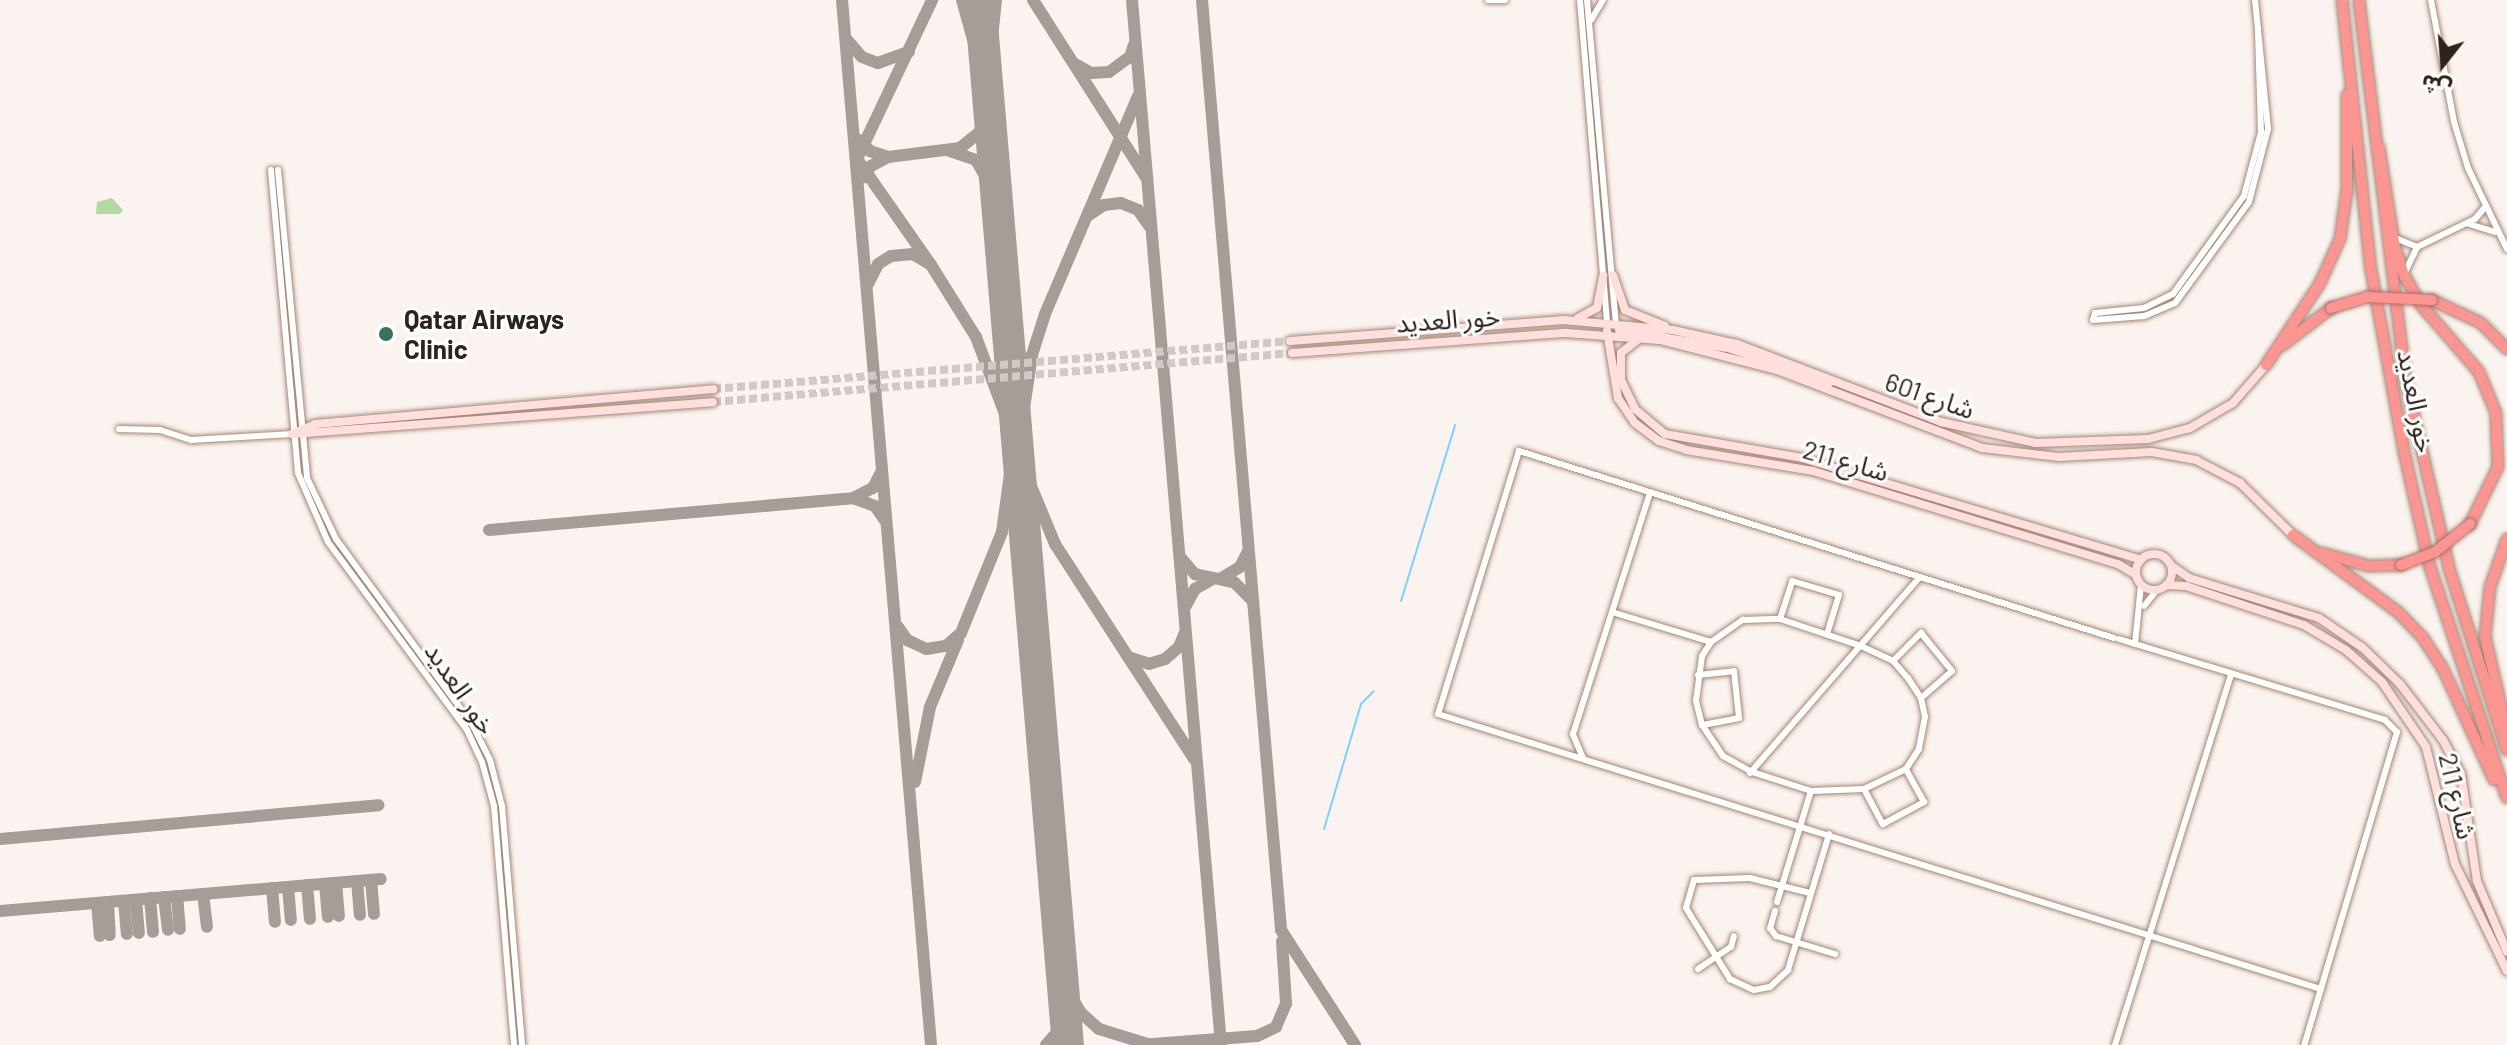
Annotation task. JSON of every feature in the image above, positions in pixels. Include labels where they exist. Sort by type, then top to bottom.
[{"type":"highway","name":"خور العديد","points":[[2342,0],[2371,270],[2404,452],[2434,581],[2507,798]]},
{"type":"highway","name":"خور العديد","points":[[2359,0],[2394,309],[2427,478],[2456,592],[2507,750]]},
{"type":"highway","points":[[2266,365],[2320,283],[2340,239],[2346,199],[2349,61]]},
{"type":"highway","points":[[2293,535],[2355,564],[2401,565],[2435,552],[2470,524],[2498,467],[2496,413],[2479,372],[2422,306],[2404,275],[2393,236],[2382,156],[2373,136]]},
{"type":"highway","points":[[2266,365],[2308,323],[2331,308],[2368,297],[2432,300],[2481,323],[2507,349]]},
{"type":"highway","points":[[2293,535],[2399,613],[2423,638],[2507,805]]},
{"type":"highway","points":[[2507,539],[2490,587],[2485,636],[2507,732]]},
{"type":"main road","points":[[1563,320],[1597,308],[1608,276]]},
{"type":"main road","points":[[1608,276],[1625,310],[1673,330]]},
{"type":"main road","points":[[1290,341],[1563,320],[1698,341],[1852,388]]},
{"type":"main road","name":"شارع 601","points":[[1610,327],[1673,330],[1767,353],[1967,430],[2036,443],[2162,437],[2206,421],[2233,403],[2266,365]]},
{"type":"main road","name":"شارع 601","points":[[1610,327],[1762,365],[1982,448],[2037,456],[2168,453],[2210,465],[2251,493],[2293,535]]},
{"type":"main road","name":"خور العديد","points":[[1292,353],[1610,327]]},
{"type":"main road","name":"شارع 211","points":[[1610,327],[1618,398],[1635,423],[1659,441],[1813,471],[2118,564],[2136,575]]},
{"type":"main road","name":"شارع 211","points":[[1641,337],[1621,353],[1621,380],[1635,409],[1665,434],[1802,458],[2141,560]]},
{"type":"main road","points":[[292,434],[713,389]]},
{"type":"main road","points":[[301,433],[713,402]]},
{"type":"main road","points":[[2156,554],[2172,566],[2166,585],[2157,590],[2141,585],[2136,575],[2141,560],[2156,554]]},
{"type":"main road","name":"شارع 211","points":[[2172,566],[2189,578],[2319,618],[2363,648],[2400,684],[2443,740],[2461,774],[2477,881],[2507,952]]},
{"type":"main road","name":"شارع 211","points":[[2166,585],[2186,586],[2304,625],[2346,650],[2382,682],[2426,747],[2455,864],[2507,971]]},
{"type":"street","points":[[1488,0],[1505,0]]},
{"type":"street","points":[[1580,0],[1608,276]]},
{"type":"street","points":[[1587,0],[1610,327]]},
{"type":"street","points":[[1589,23],[1603,0]]},
{"type":"street","points":[[2255,0],[2268,129],[2249,202],[2175,303],[2144,316],[2093,320],[2095,313],[2144,308],[2173,294],[2244,196],[2261,132],[2258,30]]},
{"type":"street","points":[[2431,0],[2454,122],[2485,206],[2507,249]]},
{"type":"street","name":"خور العديد","points":[[514,1045],[494,806],[482,762],[467,730],[324,535],[303,489],[292,434],[274,170],[307,478],[329,530],[472,724],[494,771],[502,806],[522,1045]]},
{"type":"street","points":[[2404,275],[2417,247],[2465,224],[2485,206]]},
{"type":"street","points":[[2465,224],[2480,224],[2499,234]]},
{"type":"street","points":[[2393,236],[2417,247]]},
{"type":"street","points":[[119,429],[160,430],[191,440],[292,434]]},
{"type":"street","points":[[2304,1045],[2321,989],[2397,732],[2385,720],[1519,451],[1438,714],[2321,989]]},
{"type":"street","points":[[1583,758],[1573,734],[1650,493]]},
{"type":"street","points":[[1751,772],[1920,577]]},
{"type":"street","points":[[1780,619],[1792,581],[1839,595],[1827,634]]},
{"type":"street","points":[[2135,644],[2142,609],[2141,585]]},
{"type":"street","points":[[2142,609],[2157,590]]},
{"type":"street","points":[[1612,612],[1711,642]]},
{"type":"street","points":[[1780,619],[1861,646],[1893,661],[1921,698],[1924,735],[1906,769],[1864,789],[1811,791],[1751,772],[1723,756],[1702,725],[1698,675],[1711,642],[1743,620],[1780,619]]},
{"type":"street","points":[[1893,661],[1921,633],[1952,671],[1921,698]]},
{"type":"street","points":[[1698,675],[1734,671],[1739,718],[1702,725]]},
{"type":"street","points":[[2115,1045],[2231,674]]},
{"type":"street","points":[[1864,789],[1883,824],[1924,802],[1906,769]]},
{"type":"street","points":[[1777,902],[1811,791]]},
{"type":"street","points":[[1810,893],[1783,882],[1694,880],[1686,908],[1716,958],[1743,988],[1770,987],[1788,970],[1829,834]]},
{"type":"street","points":[[1775,911],[1770,928],[1776,936],[1835,954]]},
{"type":"street","points":[[1698,969],[1731,947],[1734,936]]},
{"type":"green space","points":[[112,198],[123,210],[120,214],[96,214],[97,202]]},
{"type":"waterway","points":[[1401,601],[1455,425]]},
{"type":"waterway","points":[[1324,829],[1361,704],[1374,691]]},
{"type":"taxiway","points":[[842,0],[931,1045]]},
{"type":"taxiway","points":[[868,284],[878,264],[891,256],[913,254],[931,265],[857,159],[932,0]]},
{"type":"taxiway","points":[[962,0],[988,94]]},
{"type":"taxiway","points":[[988,75],[996,0]]},
{"type":"taxiway","points":[[1033,0],[1145,176]]},
{"type":"taxiway","points":[[1132,0],[1221,1045]]},
{"type":"taxiway","points":[[1202,0],[1281,930],[1355,1045]]},
{"type":"taxiway","points":[[848,41],[862,57],[878,63],[909,52]]},
{"type":"taxiway","points":[[1077,65],[1091,73],[1109,72],[1130,57],[1134,45]]},
{"type":"taxiway","points":[[1021,428],[1032,355],[1045,314],[1138,96]]},
{"type":"taxiway","points":[[888,157],[960,148],[981,131],[989,106]]},
{"type":"taxiway","points":[[859,140],[870,151],[888,157],[871,166],[863,178]]},
{"type":"taxiway","points":[[950,151],[976,160],[996,194]]},
{"type":"taxiway","points":[[1089,215],[1104,205],[1121,203],[1138,210],[1149,226]]},
{"type":"taxiway","points":[[931,265],[976,337],[1011,430]]},
{"type":"taxiway","points":[[1015,415],[1031,486],[1055,544],[1195,760]]},
{"type":"taxiway","points":[[898,627],[907,640],[926,649],[946,646],[961,633],[1002,532],[1015,437]]},
{"type":"taxiway","points":[[853,498],[873,488],[881,472]]},
{"type":"taxiway","points":[[489,530],[853,498],[875,506],[886,522]]},
{"type":"taxiway","points":[[1220,579],[1240,567],[1248,551]]},
{"type":"taxiway","points":[[1180,557],[1195,574],[1234,582],[1252,600]]},
{"type":"taxiway","points":[[1185,607],[1195,589],[1212,579]]},
{"type":"taxiway","points":[[1128,657],[1149,664],[1165,659],[1179,647],[1185,632]]},
{"type":"taxiway","points":[[915,782],[930,707],[958,640]]},
{"type":"taxiway","points":[[0,839],[378,805]]},
{"type":"taxiway","points":[[0,911],[381,879]]},
{"type":"taxiway","points":[[371,880],[374,914]]},
{"type":"taxiway","points":[[357,881],[360,915]]},
{"type":"taxiway","points":[[336,883],[339,916]]},
{"type":"taxiway","points":[[325,884],[328,917]]},
{"type":"taxiway","points":[[307,885],[310,919]]},
{"type":"taxiway","points":[[288,887],[291,920]]},
{"type":"taxiway","points":[[272,888],[275,922]]},
{"type":"taxiway","points":[[203,894],[207,927]]},
{"type":"taxiway","points":[[177,896],[180,929]]},
{"type":"taxiway","points":[[164,897],[168,930]]},
{"type":"taxiway","points":[[150,898],[153,932]]},
{"type":"taxiway","points":[[136,900],[139,933]]},
{"type":"taxiway","points":[[124,901],[127,934]]},
{"type":"taxiway","points":[[108,902],[110,935]]},
{"type":"taxiway","points":[[97,903],[100,936]]},
{"type":"taxiway","points":[[1140,1045],[1257,1036],[1276,1027],[1286,1003],[1282,941]]},
{"type":"taxiway","points":[[1063,982],[1080,1012],[1099,1029],[1148,1044]]},
{"type":"taxiway","points":[[1046,1045],[1059,1030],[1065,1005]]},
{"type":"runway","points":[[980,0],[1068,1045]]},
{"type":"tunnel","points":[[713,389],[1290,341]]},
{"type":"tunnel","points":[[713,402],[1292,353]]},
{"type":"place","name":"Qatar Airways Clinic","points":[[386,334]]}]
